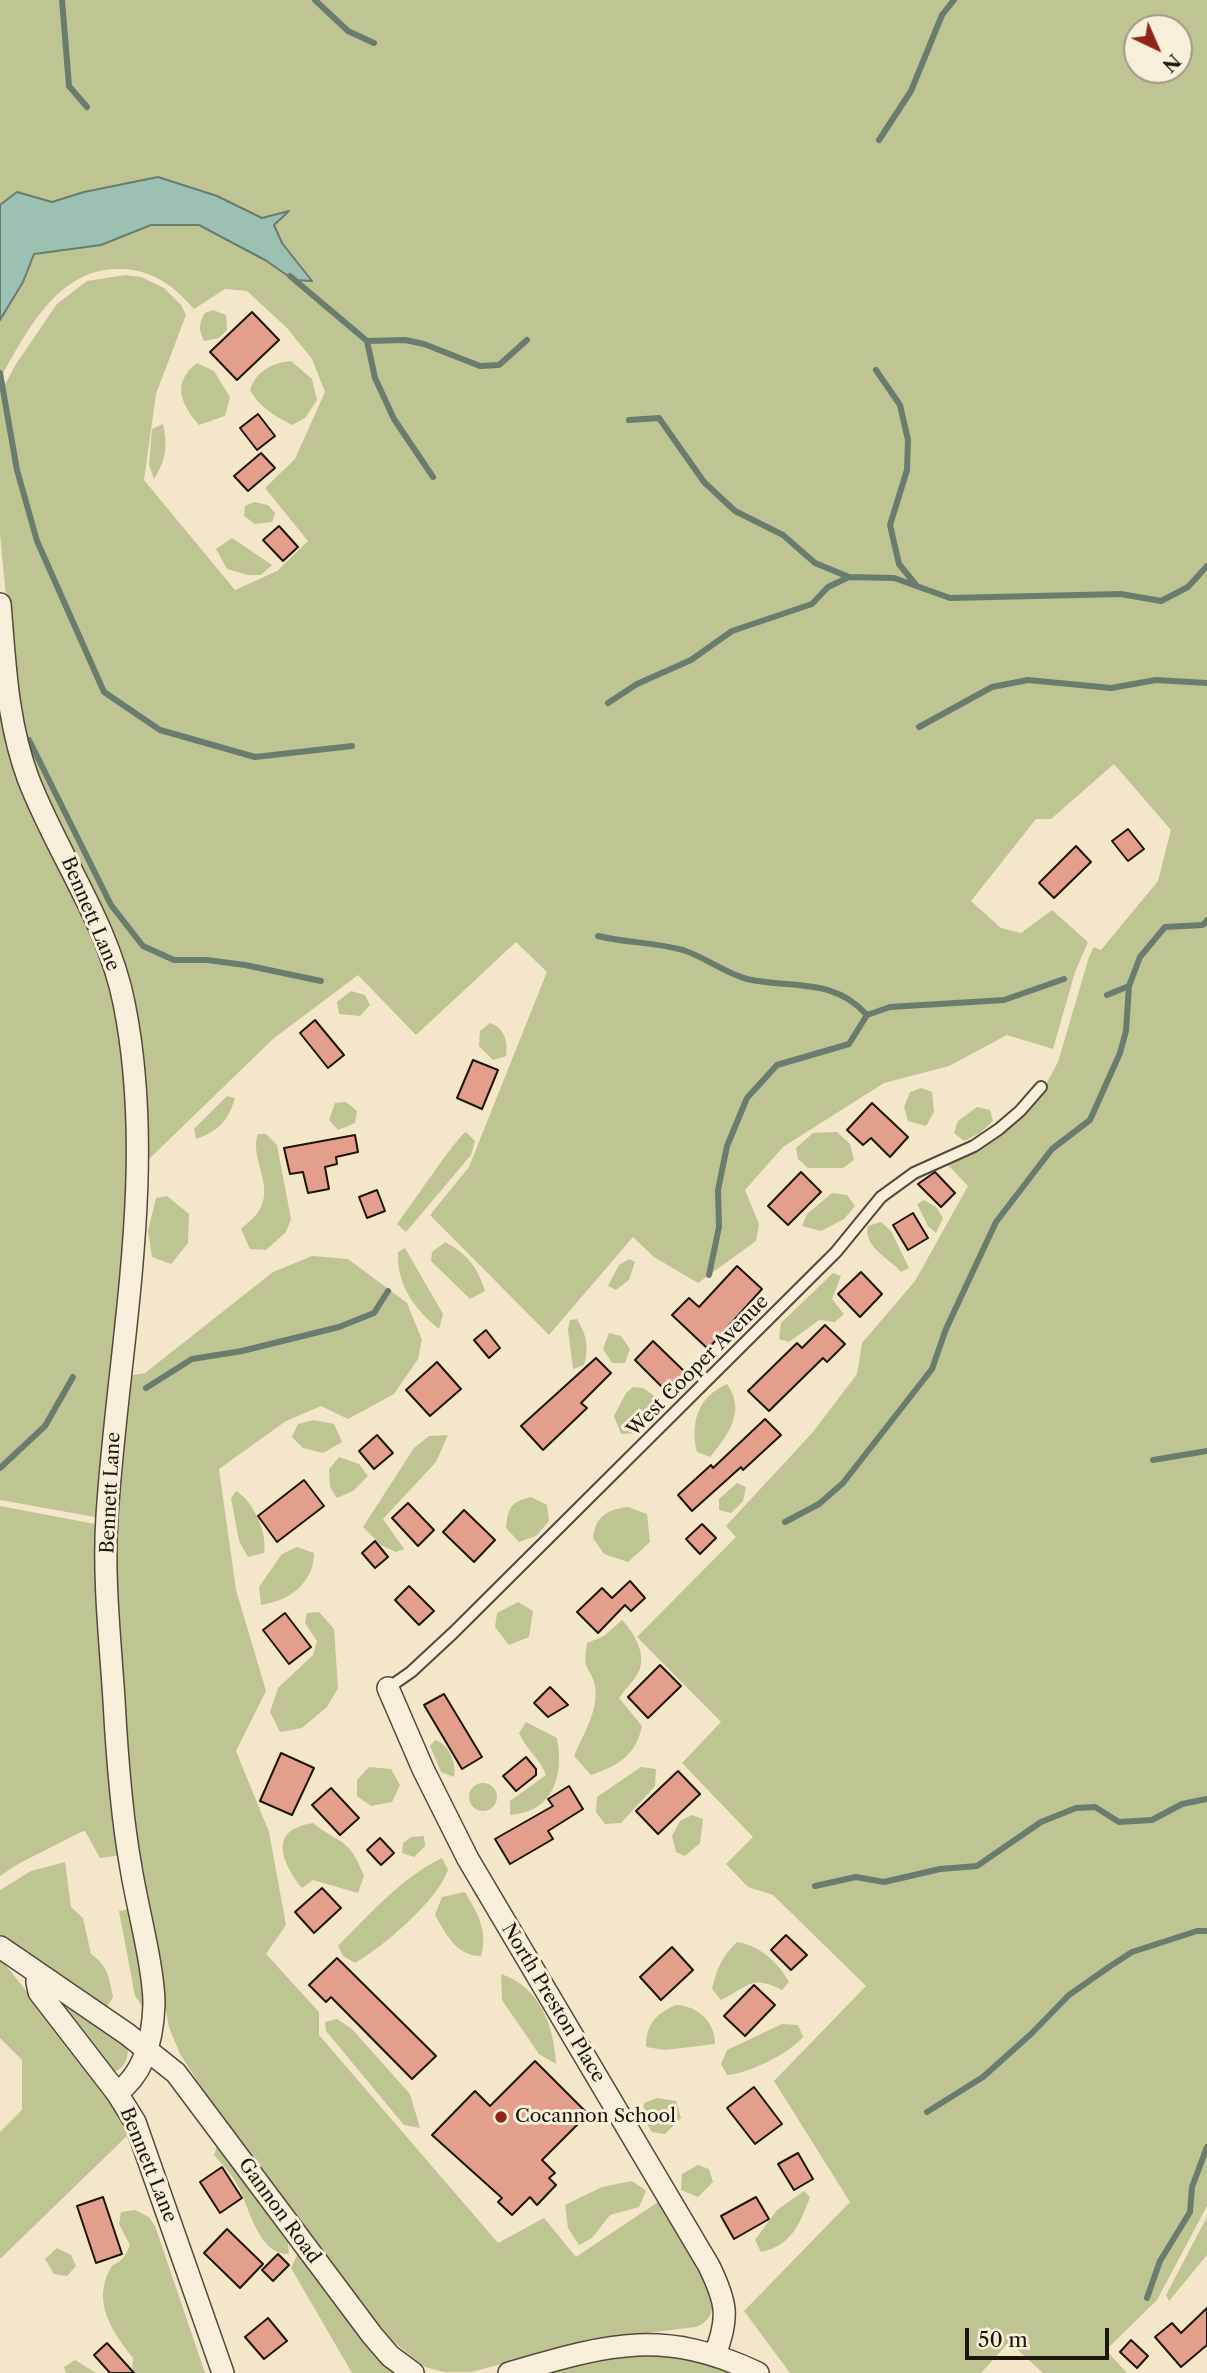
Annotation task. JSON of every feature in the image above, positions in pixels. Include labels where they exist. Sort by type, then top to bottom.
[{"type":"street","name":"Bennett Lane","points":[[0,604],[8,702],[15,742],[29,781],[106,942],[124,1002],[133,1074],[138,1163],[106,1521],[116,1730],[128,1854],[154,2000],[152,2026],[141,2068],[117,2093],[135,2122],[223,2373]]},
{"type":"street","name":"North Preston Place","points":[[388,1688],[423,1769],[468,1859],[709,2266],[725,2300],[723,2335],[715,2354]]},
{"type":"street","points":[[0,1947],[40,1975],[37,1982],[39,1992],[117,2093]]},
{"type":"street","name":"Gannon Road","points":[[40,1975],[146,2048],[176,2073],[372,2335],[390,2356],[413,2373]]},
{"type":"street","points":[[509,2373],[617,2345],[652,2343],[688,2347],[715,2354],[758,2373]]},
{"type":"lane","name":"West Cooper Avenue","points":[[388,1688],[411,1672],[453,1633],[730,1360],[836,1252],[881,1197],[914,1173],[974,1146],[999,1129],[1020,1111],[1041,1087]]},
{"type":"green space","points":[[0,0],[1207,0],[1207,2206],[1157,2300],[1106,2350],[1127,2373],[1043,2373],[1009,2342],[981,2373],[790,2373],[744,2311],[850,2202],[774,2081],[866,1986],[773,1895],[748,1887],[726,1864],[753,1837],[682,1763],[721,1722],[637,1637],[736,1537],[726,1526],[813,1432],[857,1374],[862,1343],[915,1281],[968,1186],[946,1163],[976,1149],[1044,1088],[1058,1062],[1089,957],[1094,947],[1101,950],[1158,881],[1171,830],[1114,764],[1051,819],[1036,819],[971,901],[1001,928],[1021,933],[1052,910],[1088,942],[1075,972],[1053,1049],[1007,1035],[949,1066],[884,1083],[783,1147],[745,1190],[759,1224],[756,1241],[698,1283],[654,1257],[633,1237],[549,1335],[430,1215],[469,1167],[547,972],[516,942],[416,1035],[358,975],[274,1038],[147,1161],[142,1072],[62,829],[38,778],[16,702],[0,534],[0,394],[16,364],[57,304],[87,281],[125,275],[141,277],[164,288],[181,305],[186,315],[156,394],[144,480],[235,590],[277,571],[308,541],[265,488],[295,459],[325,392],[312,359],[287,328],[247,291],[225,289],[194,309],[162,280],[132,270],[99,271],[79,279],[62,290],[47,305],[21,341],[0,379]]},
{"type":"green space","points":[[213,310],[226,315],[227,330],[219,338],[204,341],[200,330],[201,320],[205,313]]},
{"type":"green space","points":[[291,361],[312,379],[317,400],[305,418],[292,425],[263,406],[250,390],[256,378],[266,369]]},
{"type":"green space","points":[[197,363],[214,371],[230,397],[225,416],[199,425],[187,409],[181,386],[184,378]]},
{"type":"green space","points":[[163,424],[165,453],[154,479],[149,465],[152,429]]},
{"type":"green space","points":[[254,502],[268,505],[275,513],[272,522],[255,524],[244,516],[245,506]]},
{"type":"green space","points":[[232,538],[272,565],[261,575],[248,575],[227,569],[216,549]]},
{"type":"green space","points":[[0,705],[7,748],[16,772],[97,943],[114,1001],[122,1049],[127,1097],[127,1194],[103,1476],[95,1517],[0,1500]]},
{"type":"green space","points":[[351,991],[365,995],[370,1005],[360,1016],[339,1014],[337,1002]]},
{"type":"green space","points":[[490,1023],[502,1032],[506,1046],[506,1056],[493,1060],[479,1046],[480,1031]]},
{"type":"green space","points":[[921,1088],[932,1092],[934,1112],[926,1126],[908,1121],[904,1107],[910,1092]]},
{"type":"green space","points":[[227,1096],[235,1098],[226,1119],[217,1129],[196,1139],[194,1129]]},
{"type":"green space","points":[[346,1102],[357,1111],[355,1123],[338,1130],[329,1120],[335,1103]]},
{"type":"green space","points":[[977,1107],[990,1110],[993,1121],[980,1133],[964,1141],[954,1133],[958,1121]]},
{"type":"green space","points":[[466,1132],[475,1141],[471,1155],[406,1232],[397,1224],[443,1159]]},
{"type":"green space","points":[[837,1132],[850,1144],[854,1160],[843,1168],[808,1168],[798,1159],[796,1148],[813,1133]]},
{"type":"green space","points":[[258,1134],[266,1134],[277,1145],[291,1219],[286,1232],[266,1250],[250,1249],[241,1229],[256,1215],[264,1200],[263,1181],[256,1152]]},
{"type":"green space","points":[[832,1193],[847,1195],[855,1206],[844,1219],[821,1231],[802,1226],[807,1214]]},
{"type":"green space","points":[[167,1196],[189,1214],[188,1243],[171,1264],[152,1257],[148,1231],[156,1198]]},
{"type":"green space","points":[[924,1200],[936,1207],[943,1218],[936,1233],[928,1226],[917,1204]]},
{"type":"green space","points":[[881,1222],[891,1231],[909,1268],[901,1272],[869,1240],[868,1226]]},
{"type":"green space","points":[[445,1242],[470,1262],[485,1291],[470,1299],[431,1261],[432,1252]]},
{"type":"green space","points":[[405,1248],[443,1314],[439,1329],[415,1305],[404,1285],[398,1264],[398,1252]]},
{"type":"green space","points":[[312,1256],[348,1259],[407,1303],[422,1340],[418,1359],[394,1394],[348,1419],[321,1406],[286,1421],[219,1469],[236,1590],[266,1691],[236,1751],[269,1832],[286,1925],[266,1954],[319,2012],[319,2035],[498,2243],[544,2218],[576,2257],[661,2200],[712,2292],[711,2313],[706,2321],[696,2327],[597,2339],[471,2372],[445,2372],[425,2367],[384,2334],[309,2236],[204,2091],[180,2054],[169,2027],[137,1854],[122,1725],[115,1516],[128,1376],[145,1373],[273,1272]]},
{"type":"green space","points":[[629,1259],[635,1262],[629,1280],[616,1290],[608,1286],[619,1265]]},
{"type":"green space","points":[[833,1273],[841,1276],[832,1299],[844,1314],[835,1322],[819,1320],[789,1342],[779,1339],[781,1323]]},
{"type":"green space","points":[[577,1319],[587,1347],[584,1365],[573,1369],[568,1330],[570,1320]]},
{"type":"green space","points":[[609,1333],[621,1336],[630,1349],[625,1363],[612,1363],[603,1349]]},
{"type":"green space","points":[[727,1384],[735,1404],[733,1422],[710,1457],[697,1452],[695,1431],[698,1412],[709,1396]]},
{"type":"green space","points":[[633,1387],[643,1388],[656,1397],[654,1415],[639,1433],[621,1434],[614,1416],[626,1393]]},
{"type":"green space","points":[[314,1420],[334,1424],[342,1442],[323,1453],[303,1448],[292,1437],[298,1424]]},
{"type":"green space","points":[[448,1435],[436,1462],[383,1519],[404,1549],[396,1552],[381,1545],[363,1527],[414,1448],[429,1436]]},
{"type":"green space","points":[[339,1457],[359,1464],[368,1476],[353,1491],[337,1498],[330,1487],[329,1469]]},
{"type":"green space","points":[[737,1483],[746,1487],[743,1501],[731,1513],[719,1510],[719,1499]]},
{"type":"green space","points":[[236,1491],[248,1502],[258,1518],[264,1536],[264,1553],[248,1557],[239,1541],[231,1498]]},
{"type":"green space","points":[[531,1497],[547,1505],[549,1521],[536,1536],[519,1542],[506,1528],[508,1515],[514,1504]]},
{"type":"green space","points":[[0,1506],[95,1524],[99,1527],[122,1855],[100,1858],[85,1831],[18,1864],[0,1876]]},
{"type":"green space","points":[[628,1507],[647,1514],[650,1542],[628,1562],[604,1554],[593,1538],[603,1515]]},
{"type":"green space","points":[[297,1547],[314,1553],[313,1564],[305,1582],[290,1595],[261,1605],[259,1587],[282,1554]]},
{"type":"green space","points":[[518,1602],[533,1611],[529,1637],[509,1645],[495,1627],[497,1613]]},
{"type":"green space","points":[[319,1612],[334,1629],[338,1688],[327,1707],[302,1728],[280,1732],[270,1712],[278,1688],[313,1655],[317,1641],[305,1623],[307,1613]]},
{"type":"green space","points":[[622,1620],[638,1643],[641,1664],[635,1678],[619,1698],[642,1726],[635,1745],[624,1758],[610,1768],[591,1775],[574,1756],[595,1704],[595,1686],[586,1664],[587,1643],[604,1636]]},
{"type":"green space","points":[[526,1722],[557,1738],[557,1778],[553,1789],[537,1807],[510,1815],[510,1801],[546,1775],[519,1733]]},
{"type":"green space","points":[[435,1740],[451,1755],[454,1777],[441,1772],[430,1746]]},
{"type":"green space","points":[[369,1767],[391,1769],[400,1785],[392,1802],[371,1806],[357,1796],[357,1780]]},
{"type":"green space","points":[[641,1767],[656,1769],[655,1786],[621,1823],[605,1824],[596,1812],[597,1797]]},
{"type":"green space","points":[[483,1783],[493,1787],[497,1797],[493,1807],[483,1811],[473,1807],[469,1797],[473,1787]]},
{"type":"green space","points":[[692,1815],[703,1819],[700,1843],[685,1856],[676,1852],[672,1836],[680,1821]]},
{"type":"green space","points":[[313,1823],[344,1843],[354,1854],[364,1876],[358,1893],[313,1880],[302,1888],[295,1878],[284,1857],[284,1840],[289,1832]]},
{"type":"green space","points":[[424,1836],[425,1846],[414,1857],[402,1853],[403,1843],[411,1837]]},
{"type":"green space","points":[[442,1858],[448,1870],[442,1882],[408,1922],[355,1963],[343,1956],[338,1946],[374,1910],[413,1875]]},
{"type":"green space","points":[[65,1862],[71,1907],[83,1918],[91,1954],[101,1963],[109,1978],[113,1997],[105,2010],[0,1934],[0,1890],[31,1871]]},
{"type":"green space","points":[[465,1892],[478,1915],[482,1931],[481,1956],[458,1948],[435,1915],[442,1897]]},
{"type":"green space","points":[[131,1909],[145,2000],[142,2006],[135,1996],[119,1911]]},
{"type":"green space","points":[[737,1942],[760,1951],[780,1968],[789,1982],[782,1990],[756,1983],[721,2000],[712,1989],[718,1969]]},
{"type":"green space","points":[[0,1958],[114,2101],[130,2133],[0,2259],[0,2132],[22,2110],[22,2060],[0,2038]]},
{"type":"green space","points":[[501,1974],[526,1988],[535,1998],[548,2022],[556,2064],[539,2054],[502,2000]]},
{"type":"green space","points":[[54,1996],[128,2048],[121,2068],[114,2072],[110,2068]]},
{"type":"green space","points":[[676,2005],[691,2008],[703,2016],[712,2028],[715,2044],[665,2050],[646,2047],[653,2021],[662,2012]]},
{"type":"green space","points":[[337,2019],[352,2029],[410,2094],[420,2128],[404,2125],[326,2031],[325,2022]]},
{"type":"green space","points":[[782,2024],[798,2025],[803,2037],[768,2062],[727,2075],[721,2064],[727,2050]]},
{"type":"green space","points":[[657,2098],[676,2101],[681,2118],[665,2134],[652,2132],[643,2118],[644,2103]]},
{"type":"green space","points":[[217,2146],[288,2243],[289,2254],[278,2252],[262,2239],[238,2186],[214,2155]]},
{"type":"green space","points":[[698,2165],[709,2169],[713,2182],[698,2197],[681,2190],[682,2174]]},
{"type":"green space","points":[[632,2181],[646,2191],[639,2207],[610,2215],[592,2238],[579,2245],[568,2228],[565,2205],[602,2187]]},
{"type":"green space","points":[[804,2191],[810,2197],[793,2232],[780,2245],[761,2252],[755,2240],[777,2210]]},
{"type":"green space","points":[[135,2210],[149,2217],[155,2226],[205,2373],[132,2373],[133,2358],[107,2316],[103,2293],[105,2281],[111,2267],[123,2258],[130,2245],[119,2224],[121,2212]]},
{"type":"green space","points":[[1207,2217],[1207,2255],[1169,2301],[1166,2295]]},
{"type":"green space","points":[[57,2248],[71,2255],[76,2266],[67,2276],[54,2274],[45,2259]]},
{"type":"green space","points":[[299,2251],[398,2373],[352,2373],[291,2268]]},
{"type":"green space","points":[[656,2354],[695,2359],[736,2373],[545,2373],[610,2356]]},
{"type":"green space","points":[[75,2360],[96,2373],[66,2373],[64,2367]]},
{"type":"shaded area","points":[[158,177],[217,196],[262,218],[289,211],[274,225],[282,243],[312,281],[294,280],[265,260],[199,225],[151,225],[101,245],[34,254],[23,282],[0,320],[0,205],[17,192],[52,202],[84,192]]},
{"type":"building","points":[[252,312],[279,340],[237,380],[210,352]]},
{"type":"building","points":[[258,414],[275,436],[257,450],[240,428]]},
{"type":"building","points":[[261,453],[275,468],[248,491],[234,476]]},
{"type":"building","points":[[279,526],[298,547],[283,561],[263,540]]},
{"type":"building","points":[[1128,829],[1144,849],[1128,861],[1112,841]]},
{"type":"building","points":[[1076,846],[1091,862],[1054,898],[1039,883]]},
{"type":"building","points":[[315,1020],[344,1055],[328,1068],[300,1033]]},
{"type":"building","points":[[473,1060],[498,1070],[482,1109],[457,1098]]},
{"type":"building","points":[[872,1103],[908,1137],[890,1157],[871,1138],[863,1145],[847,1130]]},
{"type":"building","points":[[355,1135],[358,1152],[336,1157],[337,1164],[325,1167],[329,1189],[308,1193],[303,1172],[290,1174],[284,1148]]},
{"type":"building","points":[[801,1172],[821,1192],[788,1225],[768,1206]]},
{"type":"building","points":[[935,1172],[955,1193],[941,1207],[918,1184]]},
{"type":"building","points":[[377,1190],[385,1211],[367,1218],[359,1197]]},
{"type":"building","points":[[913,1213],[928,1238],[908,1250],[893,1225]]},
{"type":"building","points":[[737,1266],[762,1289],[708,1349],[672,1315],[689,1298],[699,1307]]},
{"type":"building","points":[[861,1272],[882,1294],[860,1317],[838,1294]]},
{"type":"building","points":[[825,1325],[845,1344],[827,1362],[823,1358],[769,1411],[748,1391],[797,1343],[802,1348]]},
{"type":"building","points":[[486,1330],[500,1348],[489,1358],[474,1340]]},
{"type":"building","points":[[653,1341],[686,1373],[667,1392],[635,1360]]},
{"type":"building","points":[[596,1358],[611,1373],[581,1403],[587,1408],[543,1450],[521,1426]]},
{"type":"building","points":[[437,1362],[461,1389],[430,1416],[406,1390]]},
{"type":"building","points":[[765,1419],[781,1435],[692,1511],[678,1495],[711,1465],[713,1468]]},
{"type":"building","points":[[377,1435],[393,1453],[374,1469],[359,1451]]},
{"type":"building","points":[[304,1480],[324,1506],[277,1542],[258,1516]]},
{"type":"building","points":[[408,1503],[434,1530],[418,1546],[392,1518]]},
{"type":"building","points":[[464,1510],[495,1540],[474,1562],[443,1532]]},
{"type":"building","points":[[702,1524],[716,1538],[700,1554],[686,1539]]},
{"type":"building","points":[[375,1541],[388,1557],[375,1568],[362,1553]]},
{"type":"building","points":[[630,1581],[645,1598],[631,1611],[625,1605],[598,1633],[577,1612],[602,1588],[612,1598]]},
{"type":"building","points":[[409,1586],[434,1611],[419,1625],[395,1600]]},
{"type":"building","points":[[285,1613],[311,1647],[289,1664],[263,1630]]},
{"type":"building","points":[[660,1665],[681,1686],[648,1718],[628,1697]]},
{"type":"building","points":[[550,1687],[568,1705],[548,1717],[534,1703]]},
{"type":"building","points":[[444,1694],[482,1757],[462,1769],[424,1705]]},
{"type":"building","points":[[281,1753],[314,1768],[292,1815],[260,1801]]},
{"type":"building","points":[[526,1757],[536,1769],[536,1775],[516,1791],[503,1776]]},
{"type":"building","points":[[678,1771],[700,1794],[658,1834],[636,1811]]},
{"type":"building","points":[[569,1786],[583,1809],[548,1831],[553,1839],[510,1864],[495,1839],[553,1806],[548,1799]]},
{"type":"building","points":[[331,1788],[359,1818],[340,1835],[312,1805]]},
{"type":"building","points":[[380,1838],[394,1853],[381,1865],[367,1850]]},
{"type":"building","points":[[322,1888],[341,1908],[314,1933],[295,1912]]},
{"type":"building","points":[[786,1935],[807,1955],[791,1970],[771,1950]]},
{"type":"building","points":[[672,1947],[693,1970],[661,2000],[640,1977]]},
{"type":"building","points":[[337,1958],[436,2056],[412,2079],[331,1997],[326,2002],[309,1985]]},
{"type":"building","points":[[754,1985],[775,2005],[745,2036],[724,2016]]},
{"type":"building","points":[[535,2061],[588,2114],[542,2160],[555,2173],[549,2178],[556,2185],[537,2205],[530,2197],[512,2215],[498,2202],[502,2198],[432,2135],[475,2091],[490,2106]]},
{"type":"building","points":[[754,2087],[782,2124],[755,2144],[727,2108]]},
{"type":"building","points":[[798,2153],[813,2179],[794,2190],[778,2164]]},
{"type":"building","points":[[222,2167],[242,2198],[220,2213],[200,2182]]},
{"type":"building","points":[[103,2197],[122,2254],[96,2263],[77,2206]]},
{"type":"building","points":[[756,2197],[769,2219],[734,2239],[721,2216]]},
{"type":"building","points":[[227,2229],[263,2264],[240,2288],[204,2253]]},
{"type":"building","points":[[278,2254],[289,2265],[273,2281],[262,2270]]},
{"type":"building","points":[[1207,2308],[1207,2345],[1181,2367],[1155,2337],[1172,2323],[1181,2333]]},
{"type":"building","points":[[268,2318],[287,2341],[264,2359],[245,2337]]},
{"type":"building","points":[[1131,2340],[1148,2356],[1137,2368],[1120,2352]]},
{"type":"building","points":[[107,2343],[134,2373],[110,2373],[94,2355]]},
{"type":"waterway","points":[[62,0],[69,86],[87,107]]},
{"type":"waterway","points":[[315,0],[348,31],[374,43]]},
{"type":"waterway","points":[[879,140],[911,91],[942,15],[954,0]]},
{"type":"waterway","points":[[290,276],[367,341],[375,378],[394,419],[433,477]]},
{"type":"waterway","points":[[367,341],[405,340],[424,344],[480,366],[499,365],[527,340]]},
{"type":"waterway","points":[[876,370],[900,405],[908,440],[907,470],[890,525],[899,564],[916,585]]},
{"type":"waterway","points":[[0,373],[17,470],[37,541],[104,692],[160,730],[255,757],[352,746]]},
{"type":"waterway","points":[[629,420],[659,418],[704,482],[735,511],[783,535],[815,563],[849,577],[894,578],[950,598],[1121,594],[1161,601],[1188,587],[1207,566]]},
{"type":"waterway","points":[[608,703],[637,684],[691,660],[732,631],[812,604],[828,587],[849,577]]},
{"type":"waterway","points":[[919,727],[992,687],[1028,680],[1111,688],[1156,680],[1207,683]]},
{"type":"waterway","points":[[29,740],[111,905],[143,946],[174,960],[207,960],[245,965],[321,981]]},
{"type":"waterway","points":[[1107,995],[1129,986],[1140,957],[1165,927],[1203,925],[1207,920]]},
{"type":"waterway","points":[[598,936],[683,950],[747,979],[826,990],[854,1003],[867,1015]]},
{"type":"waterway","points":[[709,1275],[719,1227],[718,1190],[727,1146],[747,1098],[777,1065],[849,1044],[867,1015],[890,1007],[1004,1000],[1064,979]]},
{"type":"waterway","points":[[785,1522],[819,1504],[843,1483],[932,1369],[946,1329],[996,1222],[1052,1149],[1090,1120],[1120,1053],[1126,1031],[1129,986]]},
{"type":"waterway","points":[[146,1388],[192,1359],[242,1351],[339,1327],[374,1313],[388,1291]]},
{"type":"waterway","points":[[0,1468],[45,1426],[73,1377]]},
{"type":"waterway","points":[[1153,1460],[1207,1451]]},
{"type":"waterway","points":[[815,1886],[856,1877],[884,1882],[940,1869],[977,1866],[1041,1822],[1076,1808],[1095,1807],[1119,1822],[1152,1820],[1182,1804],[1207,1799]]},
{"type":"waterway","points":[[927,2112],[983,2077],[1069,1995],[1132,1952],[1197,1931],[1207,1931]]},
{"type":"waterway","points":[[1147,2298],[1160,2261],[1190,2212],[1192,2187],[1207,2147]]},
{"type":"place","name":"Cocannon School","points":[[501,2117]]}]
